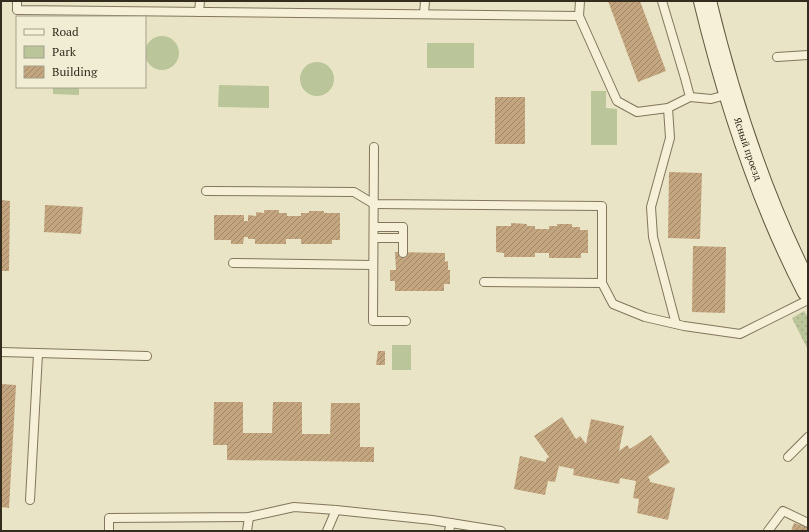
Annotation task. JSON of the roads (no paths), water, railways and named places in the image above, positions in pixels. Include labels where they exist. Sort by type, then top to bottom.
[{"type":"street","name":"Ясный проезд","points":[[706,1],[719,57],[730,94],[765,196],[802,268],[808,290]]},
{"type":"lane","points":[[17,1],[17,10],[579,16]]},
{"type":"lane","points":[[199,12],[200,1]]},
{"type":"lane","points":[[424,1],[424,14]]},
{"type":"lane","points":[[580,1],[579,16],[617,100],[637,112],[668,108],[690,96],[711,99],[730,94]]},
{"type":"lane","points":[[662,1],[690,96]]},
{"type":"lane","points":[[777,57],[808,54]]},
{"type":"lane","points":[[668,108],[670,138],[651,207],[652,237],[676,324]]},
{"type":"lane","points":[[374,146],[373,321],[406,321]]},
{"type":"lane","points":[[206,191],[354,192],[374,204],[602,206],[602,283],[613,304],[645,318],[740,334],[808,300]]},
{"type":"lane","points":[[374,227],[403,227],[403,253]]},
{"type":"lane","points":[[374,238],[403,238]]},
{"type":"lane","points":[[233,263],[373,265]]},
{"type":"lane","points":[[484,282],[602,283]]},
{"type":"lane","points":[[1,352],[147,356]]},
{"type":"lane","points":[[30,500],[38,354]]},
{"type":"lane","points":[[788,458],[808,437]]},
{"type":"lane","points":[[109,531],[109,518],[249,517],[294,507],[432,520],[450,527],[502,531]]},
{"type":"lane","points":[[327,531],[336,510]]},
{"type":"lane","points":[[768,531],[783,511],[808,523]]},
{"type":"lane","points":[[247,531],[249,517]]}]
